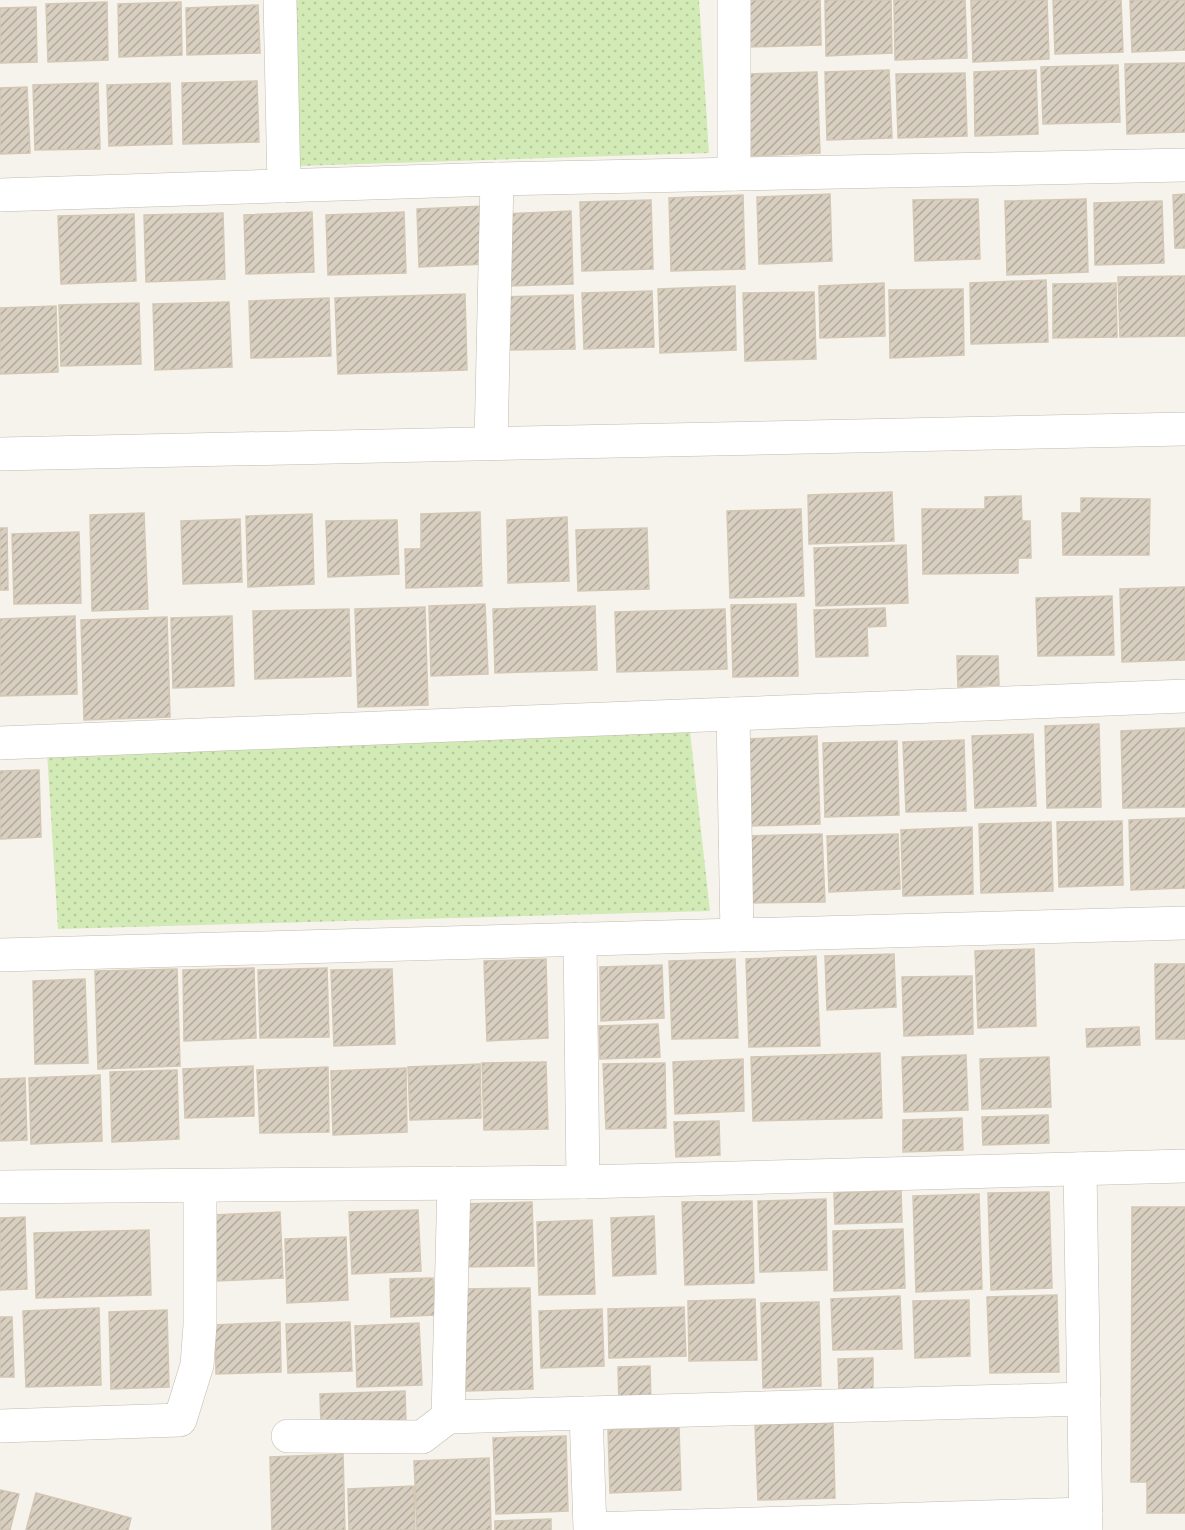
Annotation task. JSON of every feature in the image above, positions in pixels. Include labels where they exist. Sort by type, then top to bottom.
[{"type":"street","points":[[280,0],[284,186]]},
{"type":"street","points":[[734,0],[734,174]]},
{"type":"street","points":[[0,195],[497,179],[1185,165]]},
{"type":"street","points":[[491,443],[497,179]]},
{"type":"street","points":[[0,454],[1185,429]]},
{"type":"street","points":[[0,743],[1185,696]]},
{"type":"street","points":[[733,714],[737,935]]},
{"type":"street","points":[[0,955],[1185,923]]},
{"type":"street","points":[[580,939],[584,1182]]},
{"type":"street","points":[[0,1187],[584,1182],[1185,1166]]},
{"type":"street","points":[[586,1413],[590,1529],[1086,1522],[1080,1169]]},
{"type":"street","points":[[448,1417],[454,1183]]},
{"type":"street","points":[[0,1426],[180,1420],[198,1365],[200,1186]]},
{"type":"street","points":[[288,1436],[422,1437],[448,1417],[1084,1399]]},
{"type":"green space","points":[[296,0],[699,0],[709,153],[298,166]]},
{"type":"green space","points":[[690,732],[710,911],[58,929],[47,752]]},
{"type":"building","points":[[749,0],[820,0],[821,45],[750,47]]},
{"type":"building","points":[[825,0],[891,0],[892,53],[826,56]]},
{"type":"building","points":[[894,0],[965,0],[967,58],[895,60]]},
{"type":"building","points":[[971,0],[1047,0],[1049,59],[973,62]]},
{"type":"building","points":[[1053,0],[1121,0],[1123,52],[1055,54]]},
{"type":"building","points":[[1130,0],[1185,0],[1185,50],[1132,52]]},
{"type":"building","points":[[107,2],[108,60],[48,62],[46,4]]},
{"type":"building","points":[[181,2],[182,55],[119,57],[118,4]]},
{"type":"building","points":[[258,5],[260,53],[187,55],[186,8]]},
{"type":"building","points":[[36,7],[37,62],[0,63],[0,8]]},
{"type":"building","points":[[1185,63],[1185,132],[1127,134],[1125,64]]},
{"type":"building","points":[[1118,65],[1120,122],[1043,124],[1041,67]]},
{"type":"building","points":[[889,70],[892,138],[827,140],[825,72]]},
{"type":"building","points":[[1036,70],[1038,134],[975,136],[974,72]]},
{"type":"building","points":[[817,72],[820,153],[751,156],[748,74]]},
{"type":"building","points":[[965,73],[967,136],[898,138],[896,74]]},
{"type":"building","points":[[257,81],[259,142],[183,144],[182,83]]},
{"type":"building","points":[[98,83],[100,149],[35,150],[33,85]]},
{"type":"building","points":[[170,83],[172,144],[109,146],[107,85]]},
{"type":"building","points":[[27,87],[30,153],[0,154],[0,88]]},
{"type":"building","points":[[830,194],[832,261],[759,264],[757,197]]},
{"type":"building","points":[[1185,194],[1185,248],[1175,248],[1173,195]]},
{"type":"building","points":[[743,195],[745,269],[671,271],[669,198]]},
{"type":"building","points":[[978,199],[980,259],[915,261],[913,200]]},
{"type":"building","points":[[1086,199],[1088,272],[1007,275],[1005,201]]},
{"type":"building","points":[[651,200],[653,269],[582,271],[580,202]]},
{"type":"building","points":[[1162,201],[1164,263],[1095,265],[1094,203]]},
{"type":"building","points":[[484,206],[485,264],[419,267],[417,209]]},
{"type":"building","points":[[571,211],[573,284],[505,286],[503,214]]},
{"type":"building","points":[[312,212],[314,272],[246,274],[244,215]]},
{"type":"building","points":[[404,212],[406,273],[328,275],[326,215]]},
{"type":"building","points":[[223,213],[225,279],[146,282],[144,215]]},
{"type":"building","points":[[134,214],[136,281],[61,284],[58,216]]},
{"type":"building","points":[[1185,276],[1185,336],[1120,337],[1118,277]]},
{"type":"building","points":[[1046,280],[1048,342],[971,344],[970,283]]},
{"type":"building","points":[[884,283],[885,336],[820,338],[819,286]]},
{"type":"building","points":[[1116,283],[1117,337],[1053,338],[1053,284]]},
{"type":"building","points":[[735,286],[736,350],[660,353],[658,289]]},
{"type":"building","points":[[963,289],[964,355],[890,358],[889,290]]},
{"type":"building","points":[[652,291],[654,347],[584,349],[582,293]]},
{"type":"building","points":[[814,292],[816,359],[745,361],[743,293]]},
{"type":"building","points":[[465,294],[467,370],[338,374],[335,298]]},
{"type":"building","points":[[573,295],[575,349],[504,350],[503,297]]},
{"type":"building","points":[[329,298],[331,356],[251,358],[249,301]]},
{"type":"building","points":[[229,302],[232,367],[155,370],[153,304]]},
{"type":"building","points":[[139,303],[141,364],[61,366],[59,305]]},
{"type":"building","points":[[56,306],[58,372],[0,374],[0,308]]},
{"type":"building","points":[[892,492],[894,541],[809,544],[808,495]]},
{"type":"building","points":[[1021,496],[1022,521],[1030,521],[1031,558],[1018,558],[1018,573],[923,574],[922,509],[985,509],[985,497]]},
{"type":"building","points":[[1081,498],[1150,499],[1149,555],[1063,555],[1062,513],[1081,513]]},
{"type":"building","points":[[801,509],[804,596],[730,598],[727,511]]},
{"type":"building","points":[[480,512],[482,586],[406,588],[405,549],[421,549],[421,514]]},
{"type":"building","points":[[144,513],[148,609],[92,611],[90,515]]},
{"type":"building","points":[[312,514],[314,584],[248,587],[246,516]]},
{"type":"building","points":[[567,517],[569,581],[508,583],[507,520]]},
{"type":"building","points":[[240,519],[242,582],[183,584],[181,521]]},
{"type":"building","points":[[397,520],[399,574],[328,577],[326,521]]},
{"type":"building","points":[[0,528],[7,528],[8,590],[0,590]]},
{"type":"building","points":[[647,528],[649,589],[578,591],[576,530]]},
{"type":"building","points":[[79,532],[81,603],[14,604],[12,534]]},
{"type":"building","points":[[906,545],[908,603],[816,606],[814,548]]},
{"type":"building","points":[[1185,587],[1185,660],[1122,662],[1120,589]]},
{"type":"building","points":[[1112,596],[1114,655],[1038,656],[1036,598]]},
{"type":"building","points":[[485,604],[488,674],[431,676],[429,606]]},
{"type":"building","points":[[796,604],[798,676],[733,677],[731,605]]},
{"type":"building","points":[[595,606],[597,670],[495,673],[493,609]]},
{"type":"building","points":[[425,607],[428,705],[358,707],[355,609]]},
{"type":"building","points":[[885,608],[886,626],[867,627],[868,656],[816,657],[814,610]]},
{"type":"building","points":[[349,609],[351,676],[255,679],[253,611]]},
{"type":"building","points":[[725,609],[727,669],[617,672],[615,612]]},
{"type":"building","points":[[75,616],[77,694],[0,696],[0,619]]},
{"type":"building","points":[[232,616],[234,686],[173,688],[171,618]]},
{"type":"building","points":[[167,617],[170,717],[84,720],[81,620]]},
{"type":"building","points":[[957,656],[998,656],[999,685],[958,687]]},
{"type":"building","points":[[1099,724],[1101,807],[1047,808],[1045,726]]},
{"type":"building","points":[[1185,728],[1185,807],[1123,808],[1121,731]]},
{"type":"building","points":[[1033,734],[1036,806],[975,808],[972,736]]},
{"type":"building","points":[[817,736],[820,824],[749,826],[746,739]]},
{"type":"building","points":[[964,740],[966,811],[906,812],[903,742]]},
{"type":"building","points":[[897,741],[899,815],[825,817],[823,743]]},
{"type":"building","points":[[39,770],[41,837],[0,839],[0,771]]},
{"type":"building","points":[[1185,818],[1185,888],[1131,890],[1129,820]]},
{"type":"building","points":[[1122,821],[1123,885],[1059,887],[1057,822]]},
{"type":"building","points":[[1051,822],[1053,891],[981,893],[979,824]]},
{"type":"building","points":[[972,827],[973,894],[903,896],[901,830]]},
{"type":"building","points":[[822,834],[825,902],[749,903],[747,836]]},
{"type":"building","points":[[898,834],[900,889],[829,892],[827,836]]},
{"type":"building","points":[[1034,949],[1036,1026],[978,1028],[975,951]]},
{"type":"building","points":[[894,954],[896,1007],[827,1010],[825,956]]},
{"type":"building","points":[[816,956],[820,1046],[749,1047],[746,959]]},
{"type":"building","points":[[546,959],[548,1038],[487,1041],[484,961]]},
{"type":"building","points":[[735,959],[738,1038],[672,1039],[669,961]]},
{"type":"building","points":[[1155,964],[1185,964],[1185,1039],[1156,1039]]},
{"type":"building","points":[[662,965],[664,1018],[601,1021],[600,967]]},
{"type":"building","points":[[254,968],[256,1038],[184,1041],[183,970]]},
{"type":"building","points":[[327,968],[329,1037],[260,1038],[258,970]]},
{"type":"building","points":[[177,969],[180,1066],[98,1069],[95,971]]},
{"type":"building","points":[[392,969],[395,1044],[334,1046],[331,970]]},
{"type":"building","points":[[972,976],[973,1034],[904,1036],[902,977]]},
{"type":"building","points":[[85,979],[88,1063],[35,1064],[33,981]]},
{"type":"building","points":[[658,1024],[660,1057],[600,1059],[599,1026]]},
{"type":"building","points":[[1139,1027],[1140,1045],[1087,1047],[1086,1029]]},
{"type":"building","points":[[880,1053],[882,1118],[753,1121],[751,1057]]},
{"type":"building","points":[[966,1055],[968,1110],[904,1112],[902,1057]]},
{"type":"building","points":[[1049,1057],[1051,1107],[982,1109],[980,1059]]},
{"type":"building","points":[[743,1059],[744,1111],[675,1114],[673,1062]]},
{"type":"building","points":[[546,1062],[548,1129],[484,1130],[482,1063]]},
{"type":"building","points":[[665,1063],[666,1128],[606,1129],[603,1064]]},
{"type":"building","points":[[480,1064],[481,1118],[410,1120],[408,1067]]},
{"type":"building","points":[[253,1066],[254,1116],[185,1118],[183,1069]]},
{"type":"building","points":[[328,1067],[329,1132],[260,1133],[257,1070]]},
{"type":"building","points":[[406,1068],[407,1132],[333,1135],[331,1071]]},
{"type":"building","points":[[177,1070],[179,1139],[112,1142],[110,1072]]},
{"type":"building","points":[[100,1075],[102,1141],[31,1144],[29,1078]]},
{"type":"building","points":[[25,1078],[27,1140],[0,1141],[0,1079]]},
{"type":"building","points":[[1048,1115],[1049,1143],[983,1145],[982,1117]]},
{"type":"building","points":[[962,1118],[963,1150],[903,1152],[903,1120]]},
{"type":"building","points":[[719,1121],[720,1155],[676,1157],[674,1122]]},
{"type":"building","points":[[901,1191],[902,1222],[835,1224],[834,1193]]},
{"type":"building","points":[[1049,1192],[1052,1288],[991,1290],[988,1193]]},
{"type":"building","points":[[979,1194],[982,1289],[916,1292],[913,1196]]},
{"type":"building","points":[[826,1199],[827,1270],[760,1272],[758,1201]]},
{"type":"building","points":[[752,1201],[754,1283],[685,1285],[682,1202]]},
{"type":"building","points":[[532,1202],[534,1266],[462,1267],[460,1204]]},
{"type":"building","points":[[1132,1207],[1185,1207],[1185,1513],[1147,1513],[1147,1482],[1131,1482]]},
{"type":"building","points":[[418,1210],[421,1271],[352,1274],[349,1212]]},
{"type":"building","points":[[280,1212],[283,1278],[217,1281],[214,1215]]},
{"type":"building","points":[[654,1216],[656,1274],[613,1276],[611,1218]]},
{"type":"building","points":[[25,1217],[27,1289],[0,1290],[0,1218]]},
{"type":"building","points":[[592,1220],[595,1294],[539,1295],[537,1222]]},
{"type":"building","points":[[903,1229],[905,1288],[834,1291],[833,1231]]},
{"type":"building","points":[[149,1230],[151,1295],[36,1298],[34,1233]]},
{"type":"building","points":[[346,1237],[348,1300],[287,1303],[285,1239]]},
{"type":"building","points":[[433,1278],[435,1315],[391,1317],[390,1279]]},
{"type":"building","points":[[530,1288],[533,1389],[466,1391],[463,1289]]},
{"type":"building","points":[[1057,1295],[1059,1372],[990,1373],[987,1297]]},
{"type":"building","points":[[900,1296],[902,1349],[833,1350],[831,1299]]},
{"type":"building","points":[[755,1299],[757,1360],[689,1361],[688,1301]]},
{"type":"building","points":[[969,1300],[970,1356],[915,1358],[913,1301]]},
{"type":"building","points":[[819,1302],[821,1386],[763,1388],[761,1303]]},
{"type":"building","points":[[684,1307],[686,1356],[609,1358],[608,1309]]},
{"type":"building","points":[[99,1308],[101,1385],[26,1387],[23,1311]]},
{"type":"building","points":[[602,1309],[604,1366],[541,1368],[539,1311]]},
{"type":"building","points":[[167,1310],[169,1387],[111,1389],[109,1312]]},
{"type":"building","points":[[0,1317],[12,1317],[14,1377],[0,1377]]},
{"type":"building","points":[[280,1322],[281,1372],[216,1374],[215,1325]]},
{"type":"building","points":[[350,1322],[352,1371],[288,1373],[286,1324]]},
{"type":"building","points":[[419,1323],[422,1385],[357,1387],[355,1326]]},
{"type":"building","points":[[873,1358],[873,1394],[839,1395],[838,1359]]},
{"type":"building","points":[[650,1366],[651,1404],[619,1405],[618,1367]]},
{"type":"building","points":[[405,1391],[406,1423],[321,1426],[320,1394]]},
{"type":"building","points":[[833,1423],[835,1498],[758,1500],[755,1425]]},
{"type":"building","points":[[679,1428],[681,1490],[610,1493],[608,1430]]},
{"type":"building","points":[[566,1436],[568,1511],[496,1514],[493,1438]]},
{"type":"building","points":[[343,1454],[345,1530],[272,1530],[270,1457]]},
{"type":"building","points":[[489,1458],[491,1530],[417,1530],[414,1461]]},
{"type":"building","points":[[414,1486],[415,1530],[349,1530],[348,1489]]},
{"type":"building","points":[[0,1490],[19,1494],[10,1530],[0,1530]]},
{"type":"building","points":[[36,1493],[131,1518],[128,1530],[26,1530]]},
{"type":"building","points":[[551,1519],[551,1530],[495,1530],[495,1521]]}]
